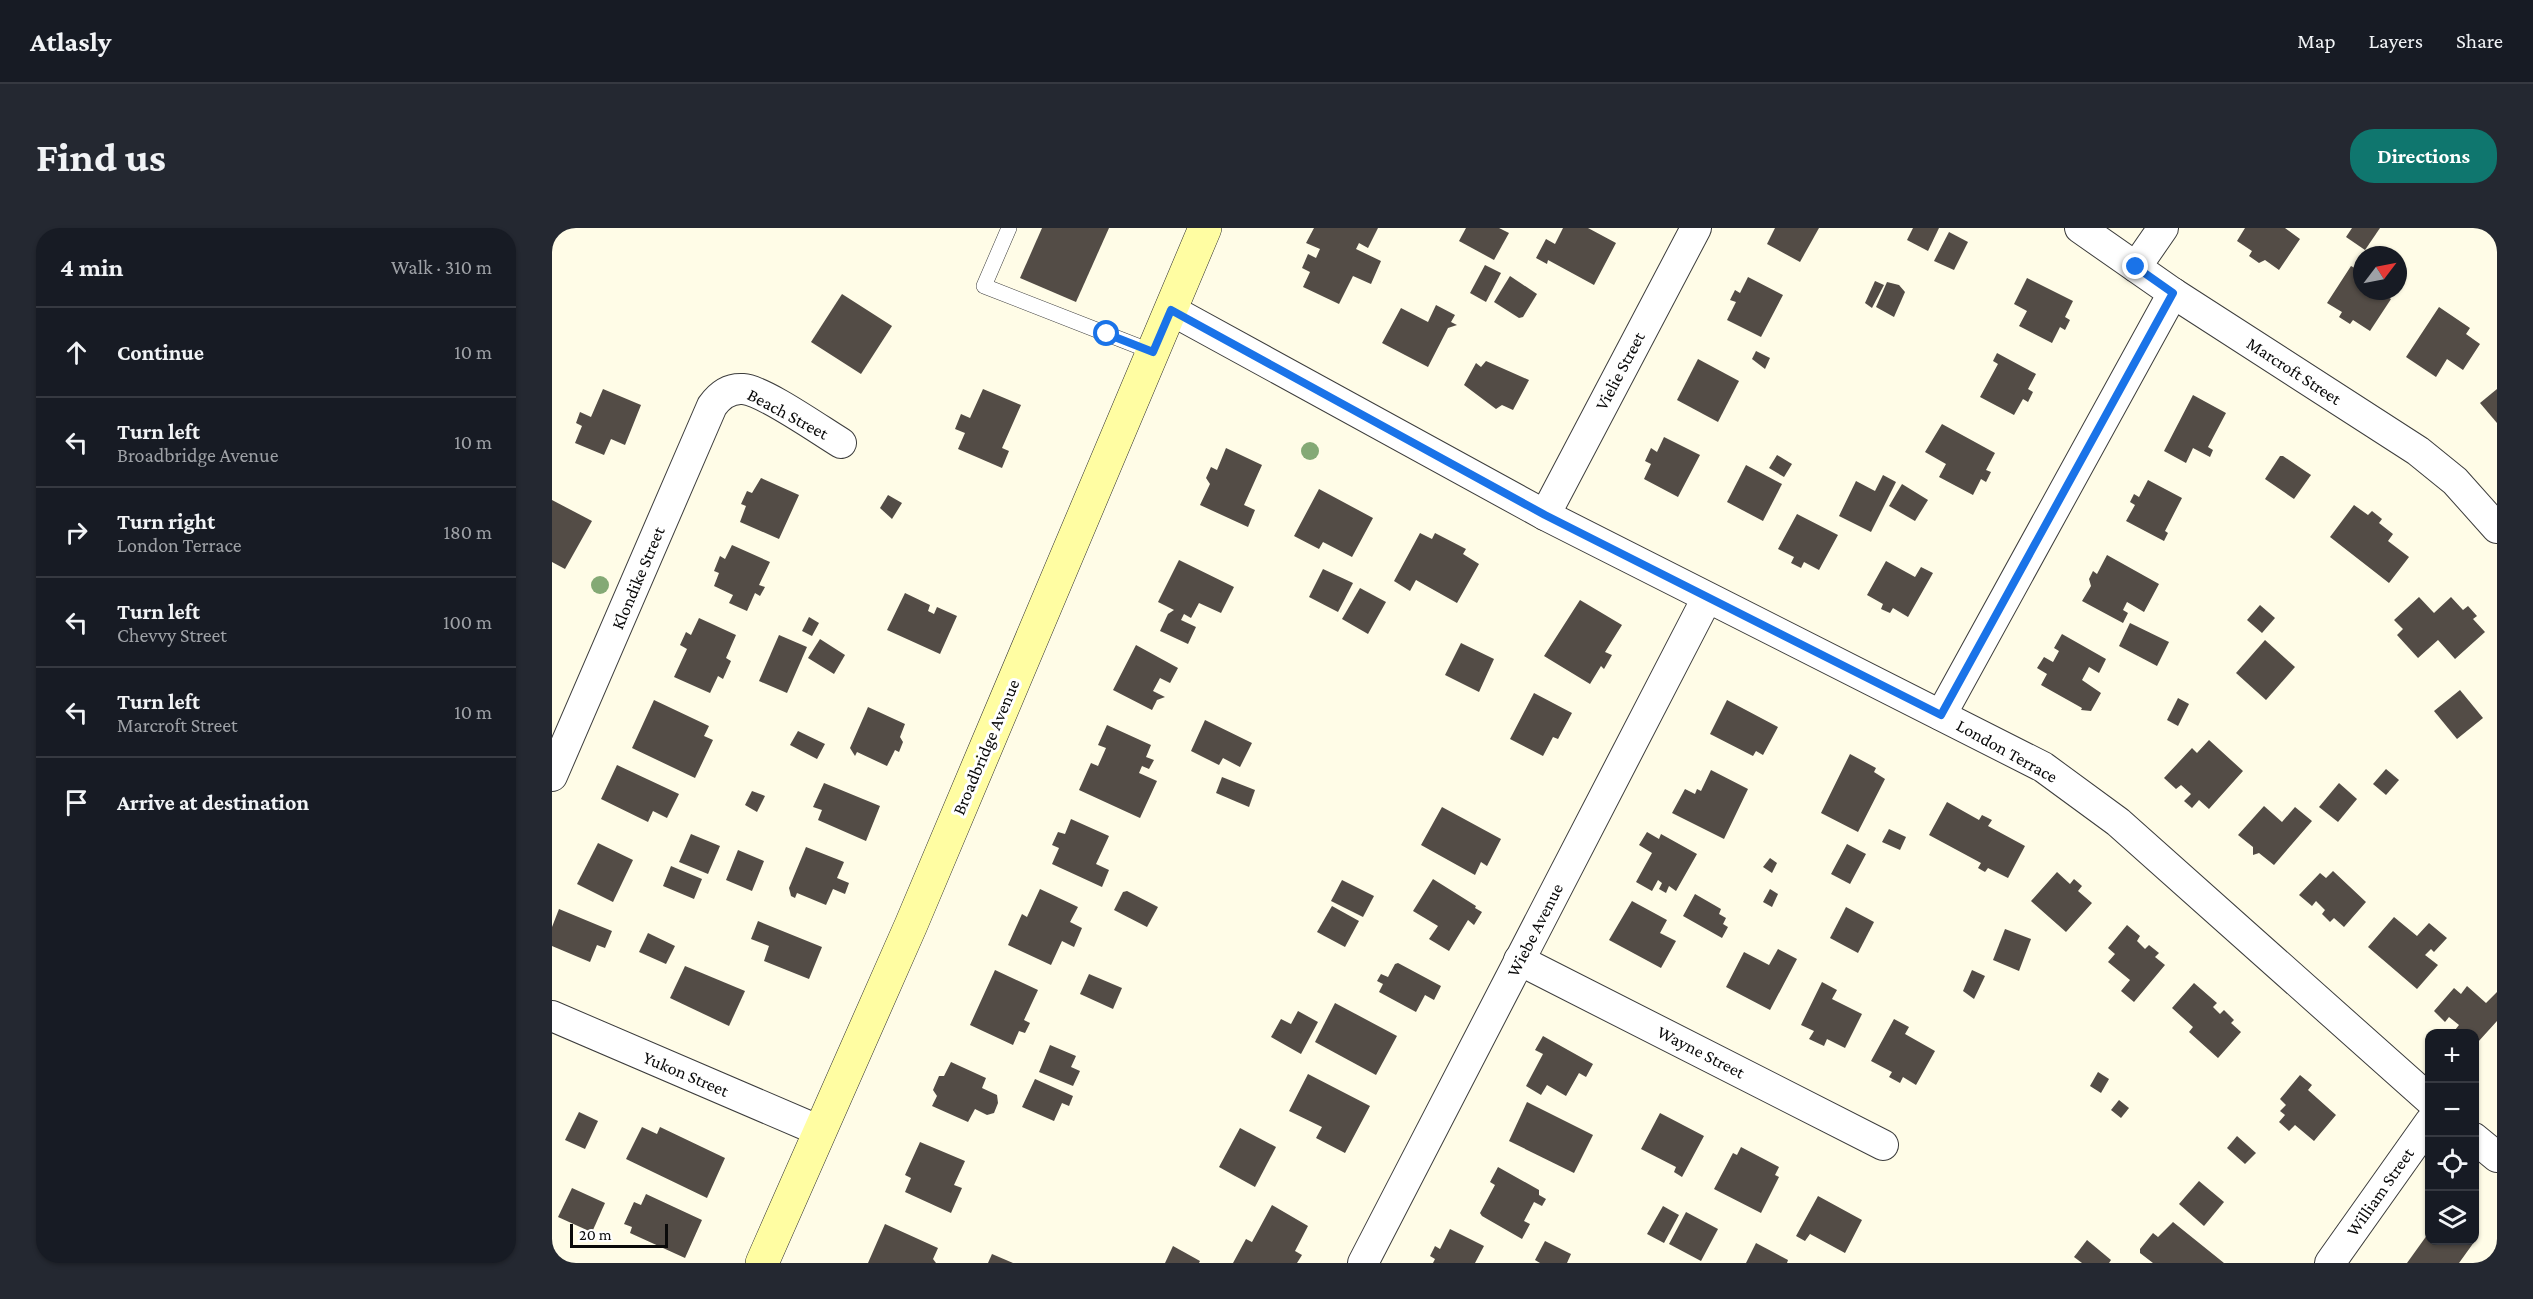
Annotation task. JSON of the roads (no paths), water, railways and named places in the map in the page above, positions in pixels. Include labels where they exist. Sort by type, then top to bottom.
[{"type":"main road","name":"Broadbridge Avenue","points":[[762,1263],[911,925],[1205,228]]},
{"type":"street","name":"Vielie Street","points":[[1545,515],[1696,228]]},
{"type":"street","name":"Marcroft Street","points":[[2080,228],[2173,293],[2418,451],[2455,480],[2497,528]]},
{"type":"street","points":[[2136,267],[2163,228]]},
{"type":"street","points":[[1941,715],[2173,293]]},
{"type":"street","name":"London Terrace","points":[[1171,310],[1545,515],[2043,767],[2118,822],[2425,1096]]},
{"type":"street","name":"Beach Street","points":[[734,390],[752,391],[841,443]]},
{"type":"street","name":"Klondike Street","points":[[552,776],[712,406],[718,398],[734,390]]},
{"type":"street","name":"Wiebe Avenue","points":[[1363,1263],[1707,598]]},
{"type":"street","name":"Wayne Street","points":[[1519,960],[1883,1145]]},
{"type":"street","name":"Yukon Street","points":[[552,1016],[820,1131]]},
{"type":"street","name":"William Street","points":[[2330,1263],[2425,1129]]},
{"type":"street","points":[[2479,1141],[2497,1157]]},
{"type":"lane","points":[[1010,228],[984,286],[1153,352]]}]
